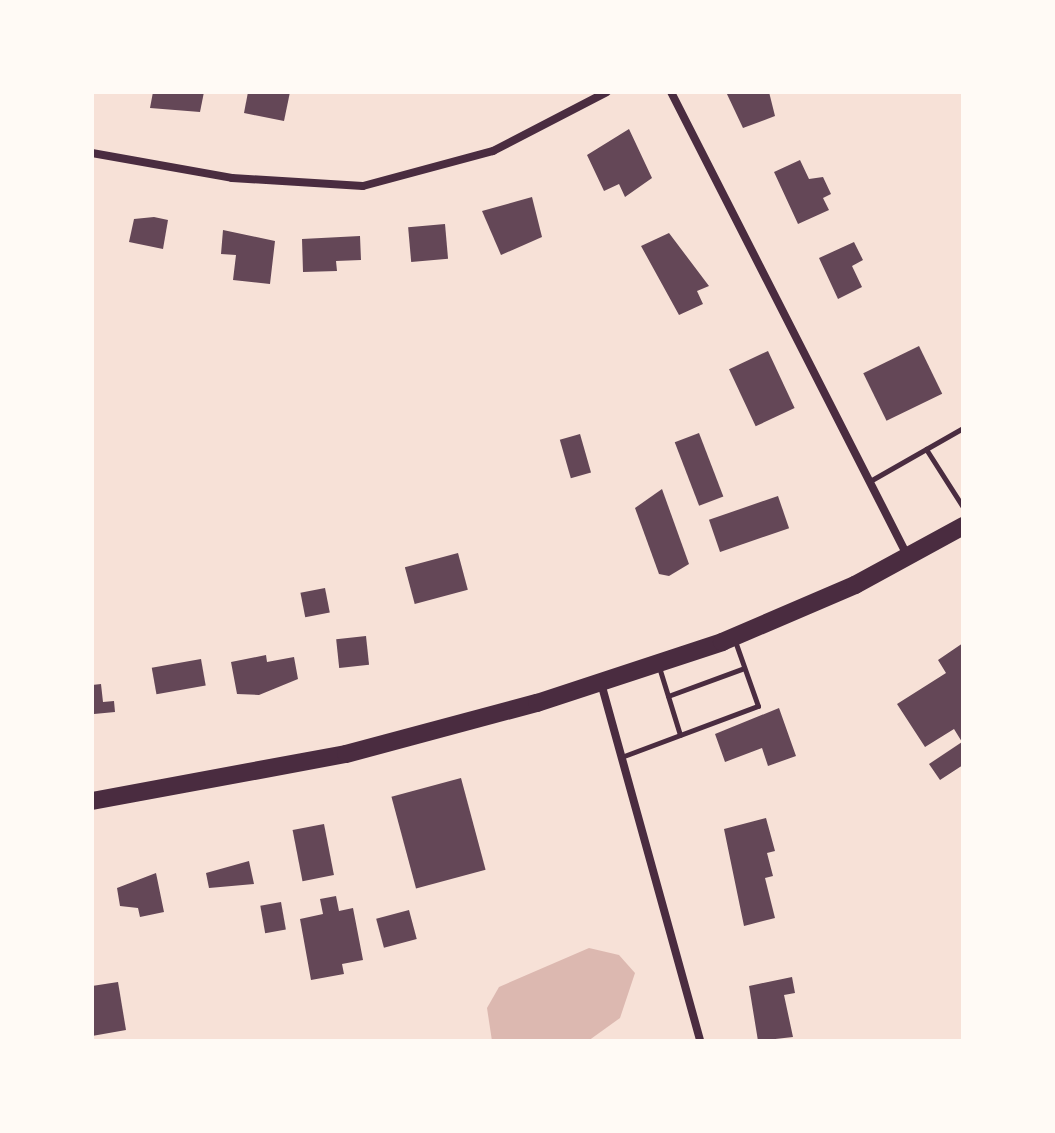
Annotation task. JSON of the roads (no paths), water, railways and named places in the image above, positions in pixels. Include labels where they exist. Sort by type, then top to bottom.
[{"type":"main road","points":[[92,801],[346,754],[600,682],[733,637],[908,558],[963,526]]},
{"type":"street","points":[[92,153],[232,178],[363,186],[493,151],[607,92]]},
{"type":"street","points":[[671,92],[908,558]]},
{"type":"street","points":[[600,682],[624,756],[700,1041]]},
{"type":"lane","points":[[869,481],[963,428]]},
{"type":"lane","points":[[926,449],[963,507]]},
{"type":"lane","points":[[624,756],[758,706],[733,637]]},
{"type":"lane","points":[[658,663],[680,735]]},
{"type":"lane","points":[[668,696],[744,668]]}]
